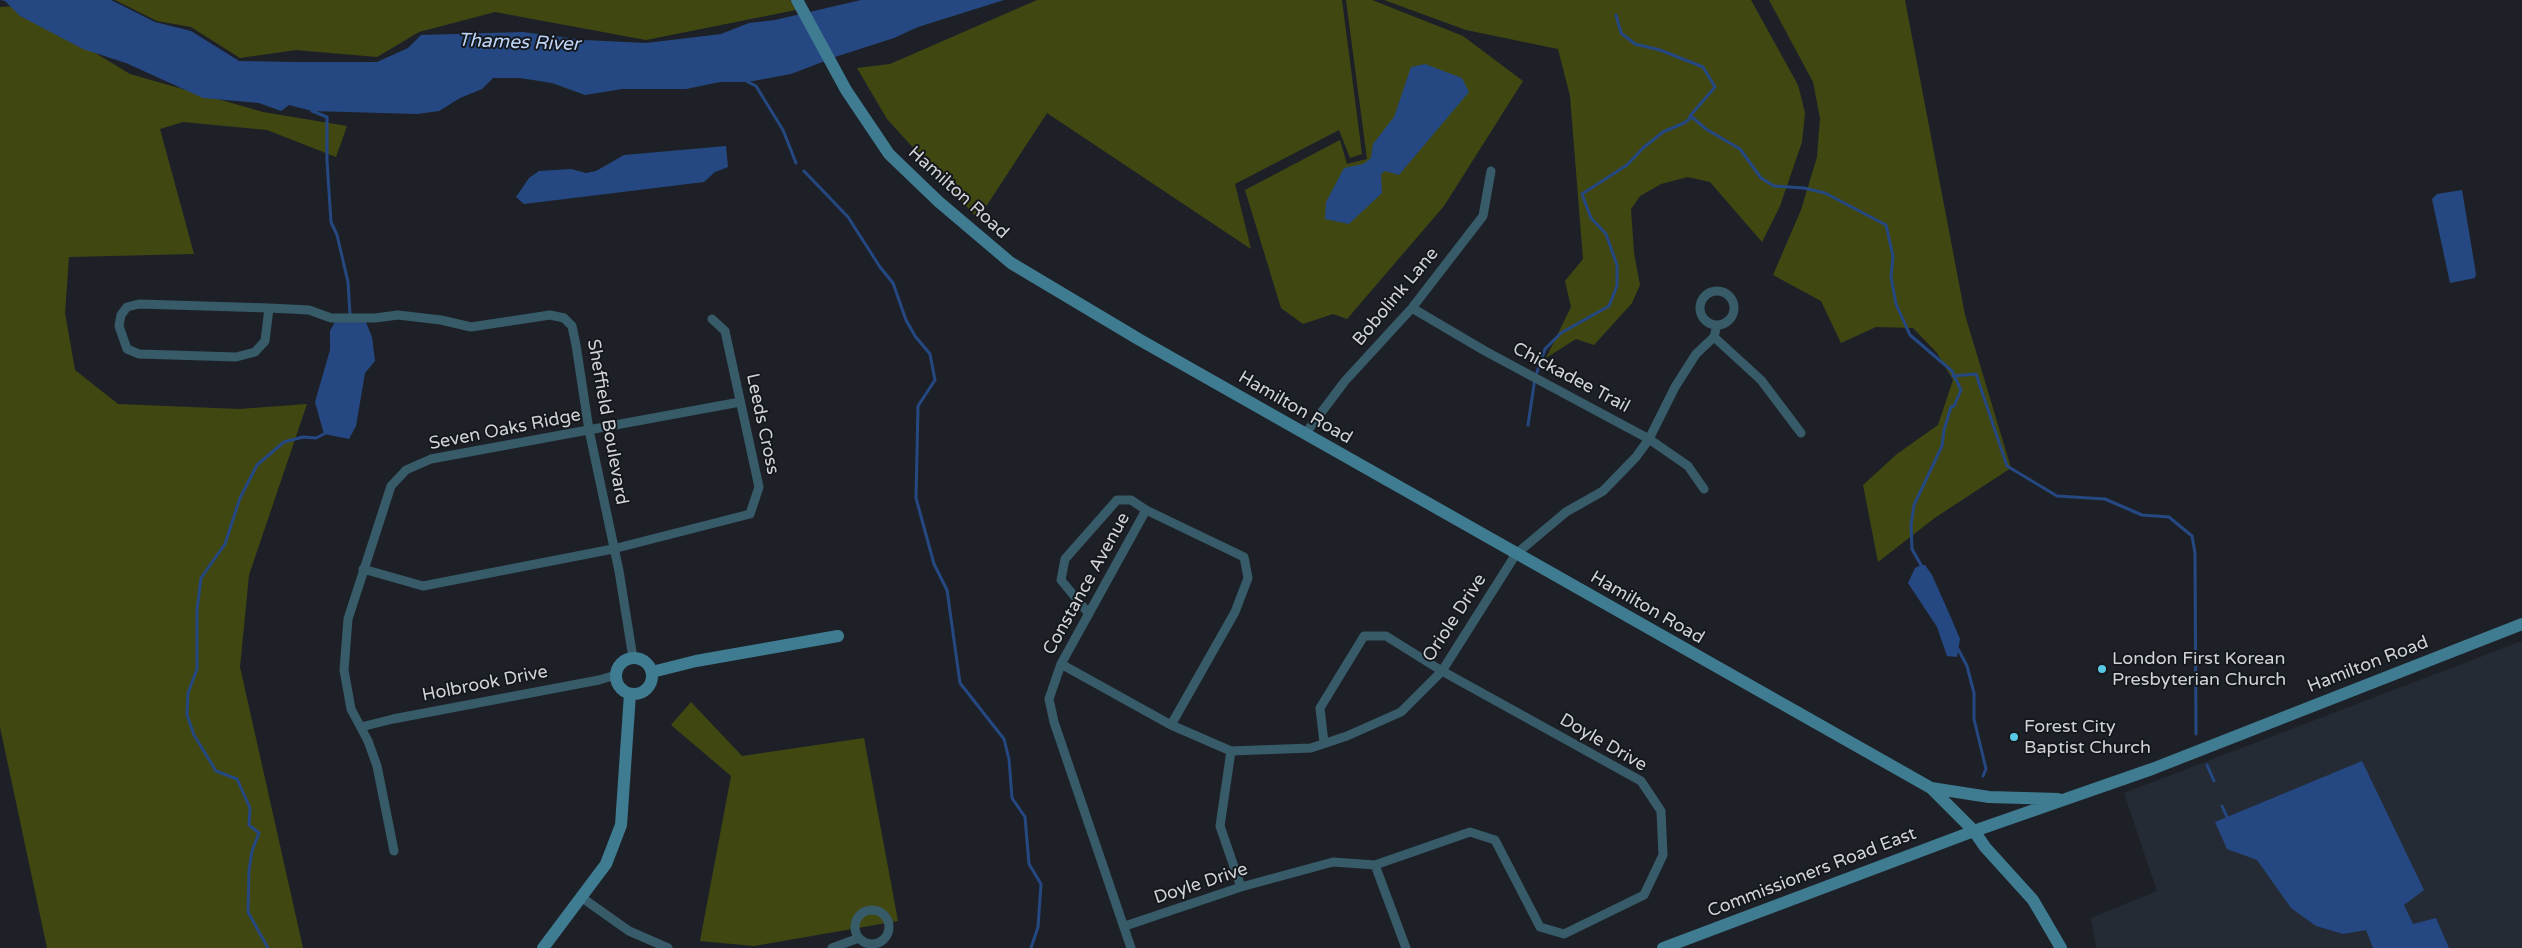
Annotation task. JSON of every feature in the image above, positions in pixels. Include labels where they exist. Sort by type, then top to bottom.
[{"type":"main road","name":"Hamilton Road","points":[[797,0],[837,74],[889,154],[939,202],[1011,263],[1130,335],[1931,788],[1974,831],[2152,769],[2522,624]]},
{"type":"main road","points":[[652,672],[696,661],[838,636]]},
{"type":"main road","points":[[633,658],[643,660],[652,672],[649,687],[640,693],[630,694],[618,685],[616,675],[620,665],[633,658]]},
{"type":"main road","points":[[543,948],[606,864],[621,825],[630,694]]},
{"type":"main road","points":[[1931,788],[1989,797],[2066,799]]},
{"type":"main road","points":[[1974,831],[1985,847],[2033,900],[2061,948]]},
{"type":"main road","name":"Commissioners Road East","points":[[1663,948],[1974,831]]},
{"type":"street","name":"Bobolink Lane","points":[[1304,434],[1344,381],[1412,308],[1483,216],[1491,170]]},
{"type":"street","name":"Sheffield Boulevard","points":[[269,308],[264,342],[255,352],[236,357],[139,354],[127,349],[118,326],[121,315],[127,308],[139,304],[269,308],[309,310],[331,318],[375,318],[398,315],[441,320],[471,327],[550,315],[564,318],[572,326],[576,345],[589,430],[633,658]]},
{"type":"street","name":"Chickadee Trail","points":[[1412,308],[1485,351],[1649,439],[1688,466],[1704,489]]},
{"type":"street","name":"Leeds Cross","points":[[613,548],[750,514],[759,487],[725,331],[712,319]]},
{"type":"street","points":[[1717,325],[1714,337],[1761,380],[1800,433]]},
{"type":"street","name":"Oriole Drive","points":[[1061,664],[1171,725],[1230,751],[1311,748],[1401,712],[1442,671],[1516,554],[1566,512],[1603,491],[1636,457],[1649,439],[1675,387],[1696,354],[1714,337]]},
{"type":"street","name":"Seven Oaks Ridge","points":[[394,851],[377,766],[351,708],[344,670],[348,619],[391,486],[406,470],[431,459],[740,402]]},
{"type":"street","points":[[1089,614],[1061,580],[1065,559],[1117,500],[1132,500],[1146,510]]},
{"type":"street","name":"Constance Avenue","points":[[1131,948],[1054,722],[1049,699],[1061,664],[1146,510],[1244,557],[1248,578],[1235,612],[1171,725]]},
{"type":"street","points":[[363,569],[423,586],[613,548]]},
{"type":"street","name":"Doyle Drive","points":[[1125,926],[1241,887],[1333,862],[1375,865],[1470,832],[1495,840],[1540,927],[1564,934],[1644,895],[1663,855],[1661,811],[1641,782],[1442,671],[1386,636],[1364,636],[1320,708],[1324,743]]},
{"type":"street","name":"Holbrook Drive","points":[[361,727],[393,719],[599,680],[616,675]]},
{"type":"street","points":[[1230,751],[1220,826],[1241,887]]},
{"type":"street","points":[[1375,865],[1406,948]]},
{"type":"street","points":[[581,898],[629,931],[668,948]]},
{"type":"street","points":[[832,948],[859,938]]},
{"type":"shaded area","points":[[2522,641],[2522,948],[2096,948],[2091,918],[2157,891],[2124,793]]},
{"type":"green space","points":[[115,0],[790,0],[796,10],[646,40],[495,12],[419,32],[377,57],[296,50],[240,58],[191,27],[157,21]]},
{"type":"green space","points":[[1037,0],[1342,0],[1362,154],[1350,158],[1339,130],[1235,184],[1251,249],[1047,113],[978,219],[887,119],[857,68],[890,64]]},
{"type":"green space","points":[[1346,0],[1372,0],[1463,36],[1523,81],[1444,206],[1347,319],[1333,314],[1303,324],[1281,308],[1245,190],[1340,140],[1347,164],[1367,159]]},
{"type":"green space","points":[[1384,0],[1751,0],[1798,85],[1805,113],[1802,142],[1780,206],[1762,242],[1710,182],[1688,177],[1661,184],[1640,196],[1631,209],[1634,253],[1640,285],[1632,303],[1594,345],[1576,339],[1546,358],[1571,307],[1565,281],[1583,259],[1570,96],[1558,49],[1466,30]]},
{"type":"green space","points":[[1769,0],[1905,0],[1965,315],[2011,468],[1936,517],[1878,562],[1863,485],[1897,454],[1938,425],[1953,380],[1937,353],[1913,328],[1876,327],[1841,343],[1821,301],[1773,275],[1801,210],[1817,157],[1820,118],[1813,82]]},
{"type":"green space","points":[[18,6],[130,74],[263,112],[347,126],[336,157],[267,130],[183,122],[160,129],[194,254],[69,257],[65,313],[75,370],[118,404],[239,409],[307,404],[249,575],[240,667],[303,948],[47,948],[0,727],[0,7]]},
{"type":"green space","points":[[691,702],[742,756],[864,738],[898,921],[754,946],[700,941],[731,776],[671,725]]},
{"type":"water","name":"Thames River","points":[[0,0],[111,0],[155,22],[191,31],[239,61],[377,62],[408,48],[421,35],[523,32],[584,40],[646,43],[721,34],[749,23],[775,20],[861,0],[1004,0],[918,27],[894,38],[791,74],[748,82],[720,82],[686,89],[622,89],[585,95],[552,83],[520,78],[493,78],[482,89],[460,98],[439,111],[417,114],[312,111],[289,105],[281,111],[259,103],[203,98],[126,63],[83,49],[20,16],[5,1]]},
{"type":"water","points":[[1425,64],[1462,78],[1469,92],[1399,175],[1385,171],[1381,174],[1382,193],[1349,224],[1325,219],[1326,202],[1344,168],[1363,164],[1371,158],[1373,144],[1394,117],[1411,67]]},
{"type":"water","points":[[726,146],[728,167],[715,172],[704,182],[524,204],[516,197],[529,178],[539,171],[571,169],[586,173],[596,171],[624,155]]},
{"type":"water","points":[[2462,190],[2476,274],[2475,278],[2450,283],[2432,199],[2437,194]]},
{"type":"water","points":[[337,318],[365,320],[372,337],[375,361],[365,373],[356,426],[349,439],[324,434],[315,402],[330,350],[330,331]]},
{"type":"water","points":[[1925,565],[1932,575],[1960,639],[1957,657],[1947,656],[1937,627],[1908,583],[1915,568]]},
{"type":"water","points":[[2362,761],[2424,890],[2404,905],[2413,924],[2436,918],[2449,948],[2373,948],[2366,930],[2343,934],[2316,926],[2291,908],[2257,860],[2227,849],[2215,822]]},
{"type":"waterway","points":[[1528,425],[1535,378],[1545,349],[1561,333],[1609,306],[1617,286],[1617,265],[1606,234],[1591,218],[1582,194],[1627,165],[1643,148],[1663,132],[1684,123],[1692,117],[1690,116],[1715,87],[1703,67],[1660,50],[1635,44],[1621,33],[1616,15]]},
{"type":"waterway","points":[[748,82],[756,86],[783,130],[796,163]]},
{"type":"waterway","points":[[312,111],[327,117],[327,161],[331,222],[337,235],[348,282],[350,315]]},
{"type":"waterway","points":[[1692,117],[1706,129],[1740,149],[1761,178],[1774,186],[1804,188],[1825,193],[1886,225],[1893,256],[1891,277],[1896,304],[1910,335],[1952,371],[1961,390],[1954,406],[1951,407],[1944,430],[1942,446],[1914,505],[1911,525],[1912,549],[1921,565]]},
{"type":"waterway","points":[[804,171],[848,217],[880,267],[893,283],[906,320],[915,336],[930,354],[935,380],[918,406],[916,498],[934,564],[947,590],[960,683],[1004,739],[1009,759],[1012,798],[1025,817],[1029,864],[1041,884],[1038,927],[1031,948]]},
{"type":"waterway","points":[[1953,376],[1976,374],[2007,466],[2057,496],[2105,499],[2142,515],[2169,517],[2192,536],[2195,553],[2196,734]]},
{"type":"waterway","points":[[268,948],[248,912],[249,870],[252,851],[259,833],[249,825],[250,808],[237,779],[216,771],[194,735],[187,715],[188,693],[197,669],[197,610],[201,578],[225,544],[240,498],[257,465],[284,442],[303,437],[316,438],[324,434]]},
{"type":"waterway","points":[[1958,649],[1967,666],[1974,693],[1974,719],[1986,769],[1983,776]]},
{"type":"waterway","points":[[2207,765],[2214,781]]},
{"type":"waterway","points":[[2222,806],[2227,817]]},
{"type":"place","name":"London First Korean Presbyterian Church","points":[[2102,669]]},
{"type":"place","name":"Forest City Baptist Church","points":[[2014,737]]}]
